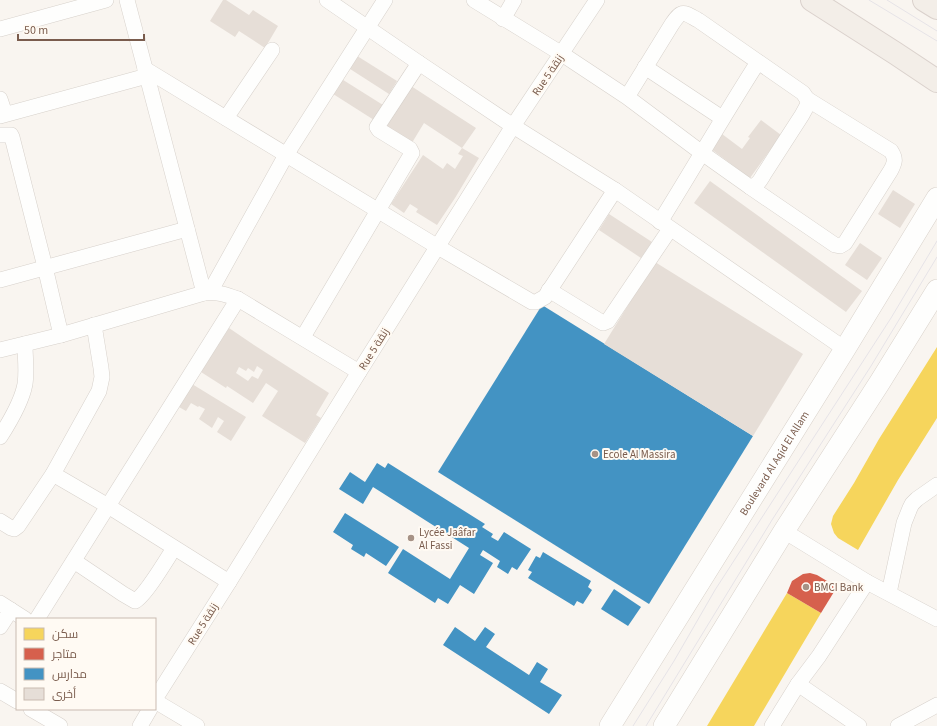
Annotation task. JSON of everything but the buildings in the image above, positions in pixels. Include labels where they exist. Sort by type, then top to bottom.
[{"type":"main road","points":[[812,0],[937,81]]},
{"type":"main road","points":[[924,0],[937,8]]},
{"type":"main road","name":"Boulevard Al Aqid El Allam","points":[[610,726],[845,349],[937,198]]},
{"type":"main road","points":[[664,726],[784,531],[876,389],[937,290]]},
{"type":"street","points":[[127,0],[187,229],[207,293]]},
{"type":"street","points":[[327,0],[419,64],[513,126],[615,190],[845,349]]},
{"type":"street","points":[[207,293],[286,155],[385,0]]},
{"type":"street","points":[[474,0],[562,54],[627,97],[750,187],[835,245],[840,246],[845,243],[891,170],[894,164],[894,157],[891,152],[807,99]]},
{"type":"street","points":[[503,19],[514,0]]},
{"type":"street","name":"Rue 5 زنقة","points":[[156,698],[513,126],[597,0]]},
{"type":"street","points":[[0,29],[98,1]]},
{"type":"street","points":[[627,97],[672,24],[681,13],[685,13],[698,20],[804,93],[808,104],[802,115],[758,184],[750,187]]},
{"type":"street","points":[[226,118],[272,50]]},
{"type":"street","points":[[549,290],[603,323],[608,321],[665,226],[702,153],[722,118],[758,62]]},
{"type":"street","points":[[303,337],[412,153],[410,149],[379,130],[377,127],[419,64]]},
{"type":"street","points":[[645,67],[722,118]]},
{"type":"street","points":[[0,99],[2,115],[146,72],[226,118],[378,211],[532,302],[536,302],[545,297],[615,190]]},
{"type":"street","points":[[0,135],[8,134],[12,137],[45,267],[60,335]]},
{"type":"street","points":[[0,280],[187,229]]},
{"type":"street","points":[[0,350],[60,335],[207,293],[221,294],[238,299],[359,372]]},
{"type":"street","points":[[38,618],[238,299]]},
{"type":"street","points":[[0,521],[14,529],[18,526],[54,474],[99,391],[102,377],[94,325]]},
{"type":"street","points":[[0,438],[23,392],[26,374],[25,344]]},
{"type":"street","points":[[54,474],[229,582]]},
{"type":"street","points":[[889,593],[904,523],[910,508],[917,499],[937,485]]},
{"type":"street","points":[[784,531],[867,582],[937,619]]},
{"type":"street","points":[[74,561],[135,601],[141,597],[174,548]]},
{"type":"street","points":[[772,726],[798,684],[819,656],[867,582]]},
{"type":"street","points":[[0,627],[5,607],[23,618]]},
{"type":"street","points":[[798,684],[859,726]]},
{"type":"street","points":[[0,691],[16,700]]},
{"type":"street","points":[[156,701],[197,726]]},
{"type":"street","points":[[898,726],[937,705]]},
{"type":"street","points":[[33,710],[60,726]]},
{"type":"street","points":[[140,726],[149,710]]},
{"type":"tram line","points":[[869,0],[937,41]]},
{"type":"tram line","points":[[887,0],[937,31]]},
{"type":"tram line","points":[[633,726],[674,661],[715,590],[891,318],[937,241]]},
{"type":"tram line","points":[[646,726],[772,520],[871,366],[937,257]]},
{"type":"place","name":"Ecole Al Massira","points":[[595,454]]},
{"type":"place","name":"Lycée Jaâfar Al Fassi","points":[[411,538]]},
{"type":"place","name":"BMCI Bank","points":[[806,587]]}]
